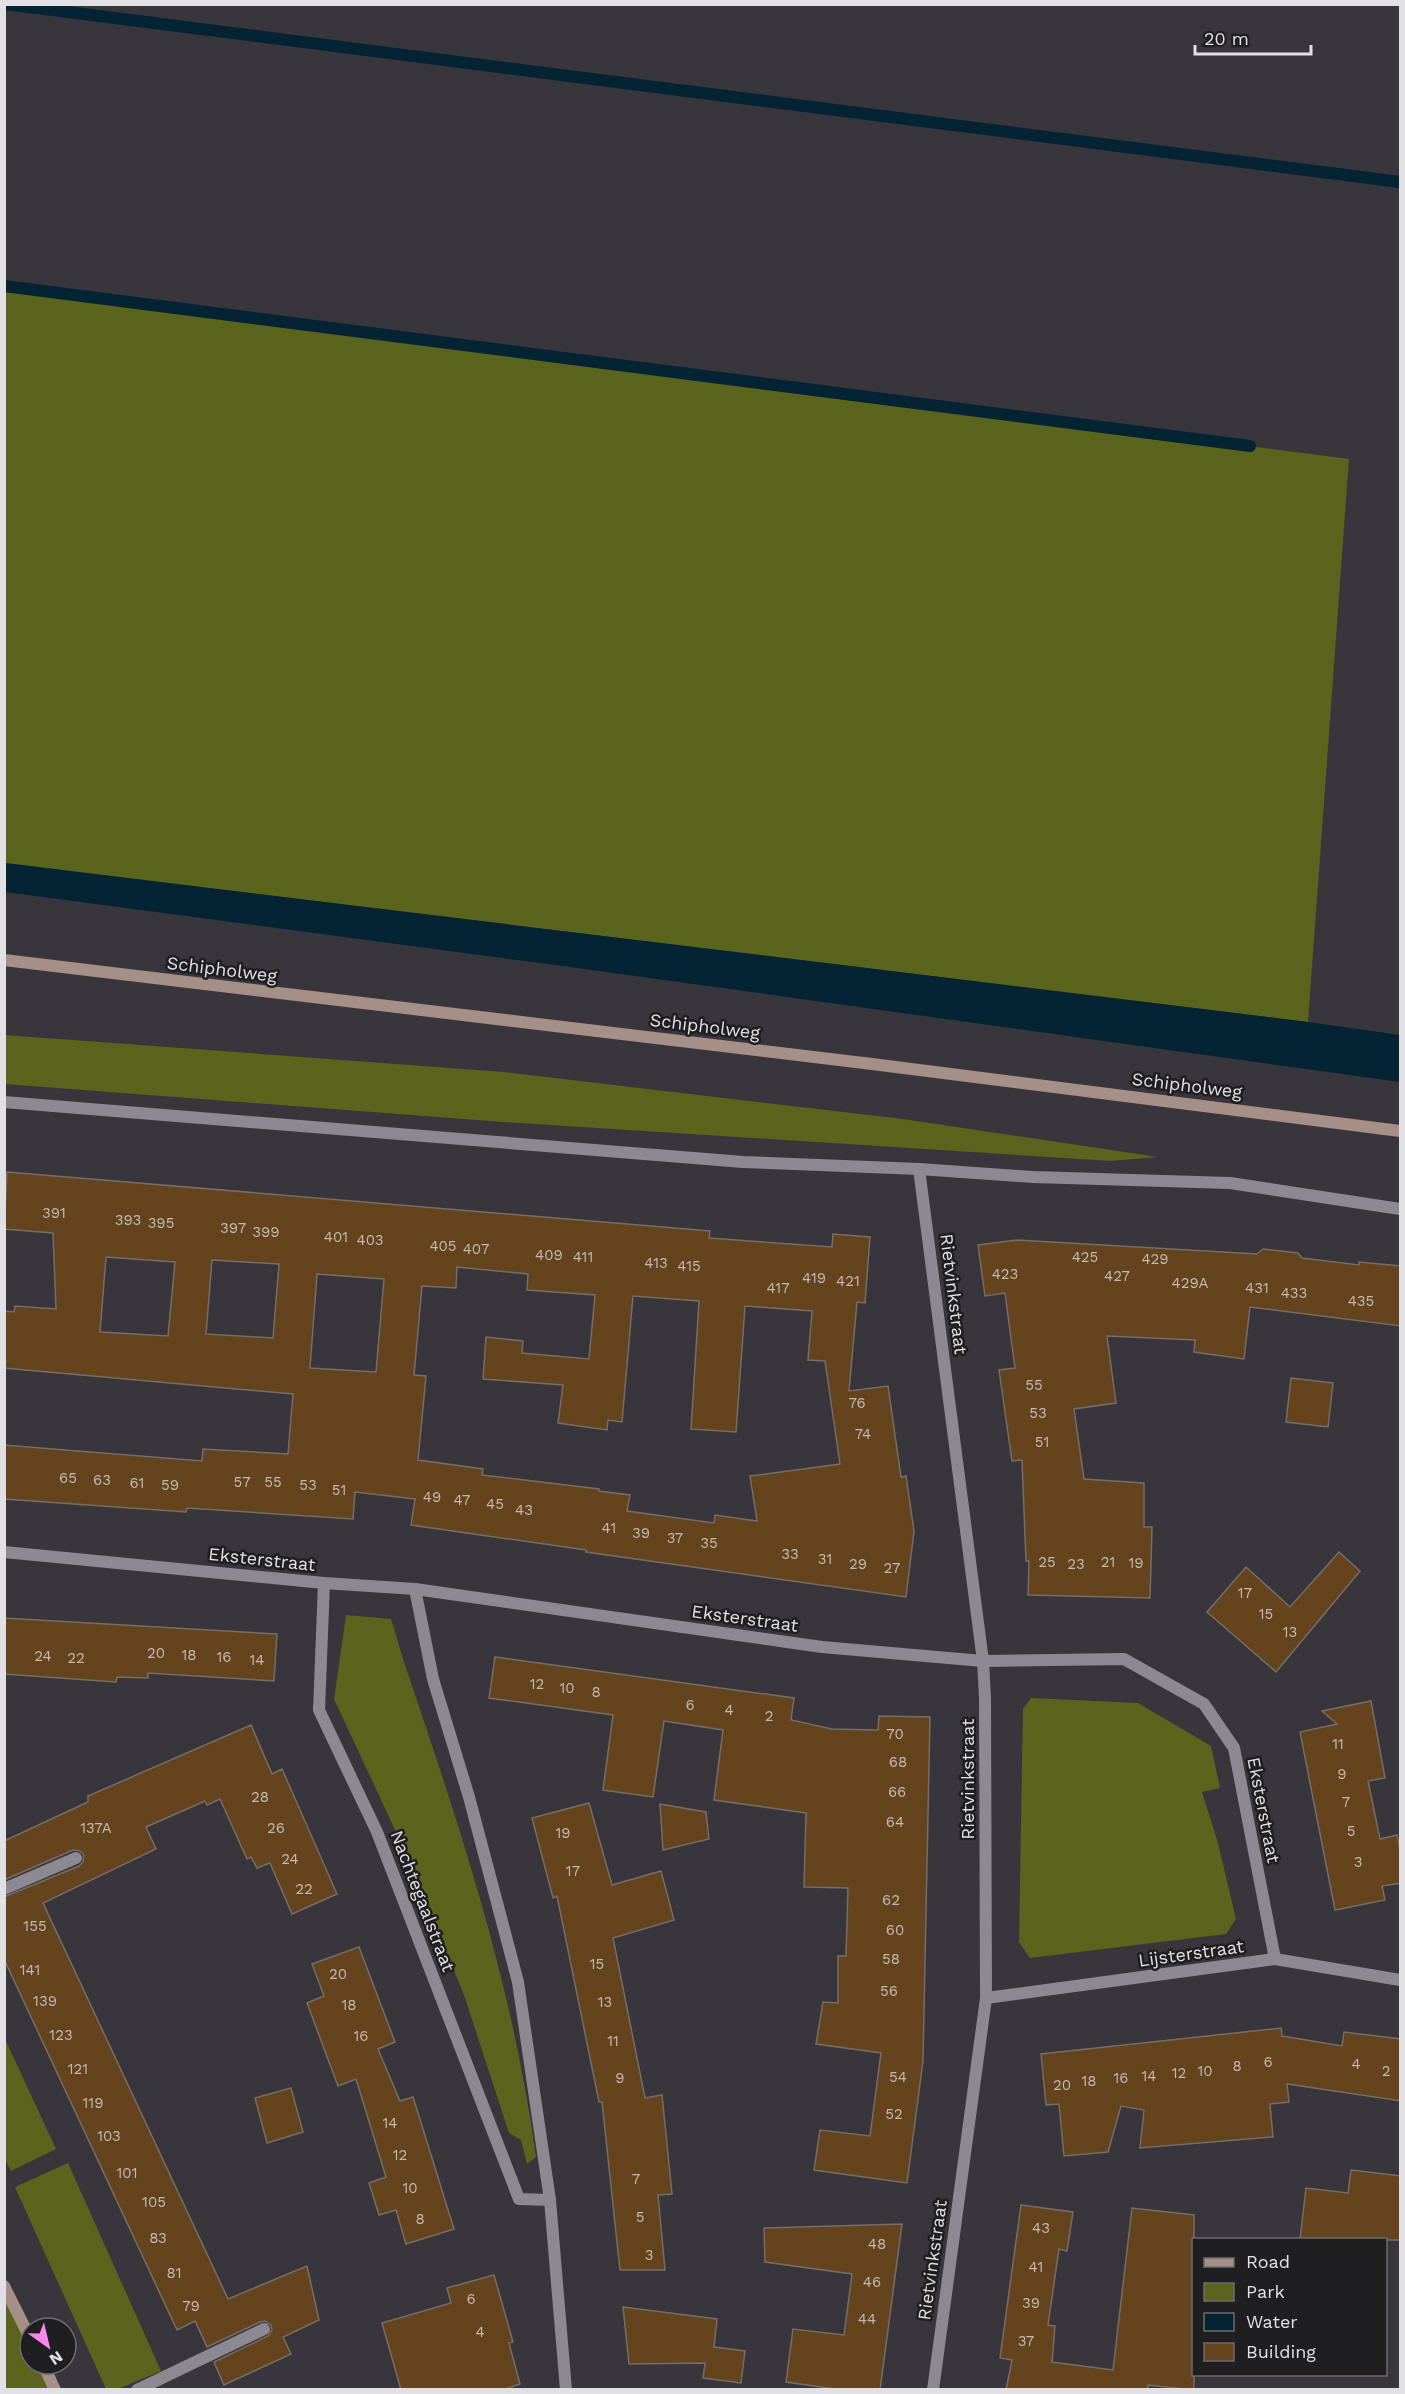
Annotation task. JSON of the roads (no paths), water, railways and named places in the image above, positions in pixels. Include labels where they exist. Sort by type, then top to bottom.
[{"type":"main road","name":"Schipholweg","points":[[4,960],[873,1064],[1401,1131]]},
{"type":"main road","points":[[4,2286],[19,2316]]},
{"type":"main road","points":[[49,2376],[55,2390]]},
{"type":"street","points":[[4,1102],[731,1161],[919,1169],[1033,1177],[1230,1183],[1401,1209]]},
{"type":"street","name":"Rietvinkstraat","points":[[919,1169],[983,1661],[985,1698],[986,1998],[933,2390]]},
{"type":"street","name":"Eksterstraat","points":[[4,1552],[324,1583],[415,1589],[797,1644],[983,1661],[1124,1659],[1204,1704],[1234,1748],[1275,1959]]},
{"type":"street","name":"Nachtegaalstraat","points":[[324,1583],[319,1710],[377,1832],[519,2199],[550,2200]]},
{"type":"street","points":[[415,1589],[433,1679],[469,1797],[518,1982],[550,2200],[567,2390]]},
{"type":"street","points":[[4,1889],[76,1858]]},
{"type":"street","name":"Lijsterstraat","points":[[986,1998],[1275,1959],[1401,1980]]},
{"type":"street","points":[[137,2390],[264,2329]]},
{"type":"water","points":[[5,863],[1400,1035],[1400,1082],[563,966],[5,892]]},
{"type":"waterway","points":[[5,4],[1400,182]]},
{"type":"waterway","points":[[4,286],[1250,446]]}]
